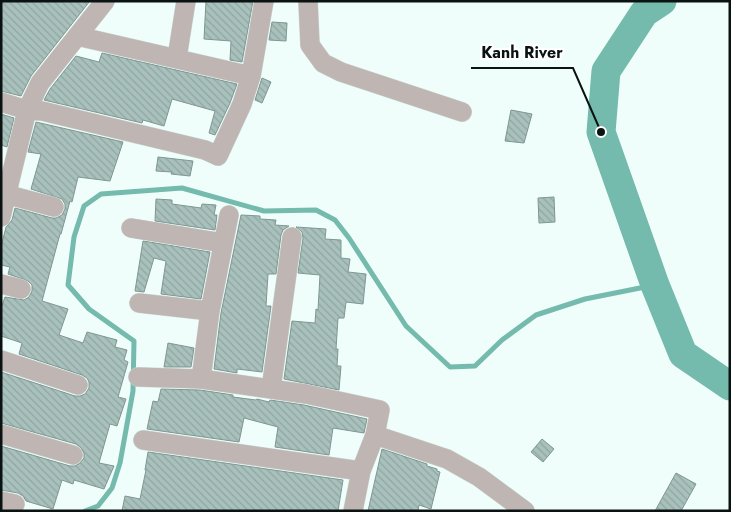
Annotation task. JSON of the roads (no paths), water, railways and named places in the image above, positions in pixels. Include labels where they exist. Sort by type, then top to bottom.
[{"type":"street","points":[[1,217],[4,194],[26,110],[40,83],[106,1]]},
{"type":"street","points":[[177,58],[186,1]]},
{"type":"street","points":[[1,102],[26,110],[42,111],[205,150],[218,156],[242,104],[251,76],[264,1]]},
{"type":"street","points":[[308,1],[310,45],[323,63],[341,72],[462,112]]},
{"type":"street","points":[[77,36],[251,76]]},
{"type":"street","points":[[4,194],[54,206]]},
{"type":"street","points":[[201,379],[210,311],[229,215]]},
{"type":"street","points":[[131,228],[223,244]]},
{"type":"street","points":[[271,389],[292,237]]},
{"type":"street","points":[[1,284],[21,289]]},
{"type":"street","points":[[139,303],[210,311]]},
{"type":"street","points":[[1,360],[78,385]]},
{"type":"street","points":[[138,377],[201,379],[306,394],[380,410],[375,435],[361,471],[353,511]]},
{"type":"street","points":[[1,434],[73,456]]},
{"type":"street","points":[[375,435],[447,459],[479,477],[525,511]]},
{"type":"street","points":[[143,440],[361,471]]},
{"type":"waterway","points":[[662,1],[644,13],[606,71],[601,132],[655,285],[683,354],[730,386]]},
{"type":"waterway","points":[[85,511],[98,506],[112,488],[120,463],[133,391],[134,341],[89,309],[68,285],[74,237],[84,206],[101,194],[182,188],[264,211],[316,210],[335,220],[349,238],[406,326],[450,367],[475,366],[502,340],[536,315],[585,299],[655,285]]},
{"type":"place","name":"Kanh River","points":[[601,132]]}]
